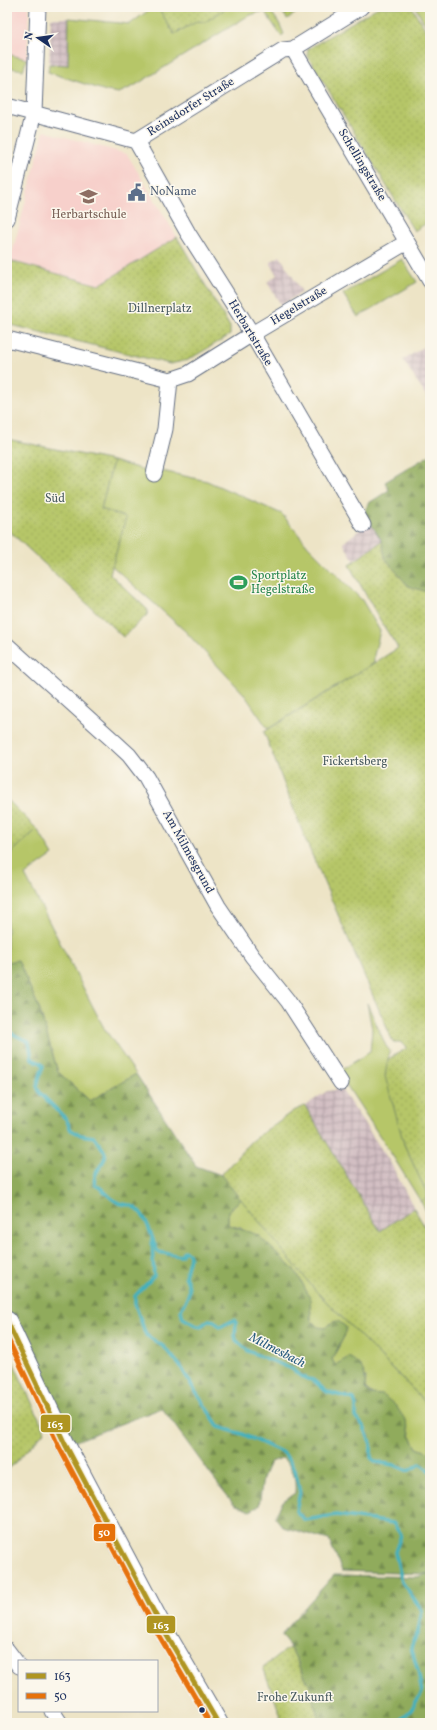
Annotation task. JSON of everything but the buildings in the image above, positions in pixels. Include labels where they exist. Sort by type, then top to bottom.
[{"type":"main road","points":[[7,1321],[72,1457],[163,1629],[218,1723]]},
{"type":"street","points":[[7,219],[34,113],[38,7]]},
{"type":"street","name":"Reinsdorfer Straße","points":[[7,106],[136,141],[283,50],[293,49],[361,7]]},
{"type":"street","name":"Schellingstraße","points":[[293,49],[430,281]]},
{"type":"street","name":"Herbartstraße","points":[[136,141],[188,233],[252,334],[362,525]]},
{"type":"street","name":"Hegelstraße","points":[[170,380],[188,374],[252,334],[407,242]]},
{"type":"street","points":[[7,339],[170,380],[165,429],[154,474]]},
{"type":"street","name":"Am Milmesgrund","points":[[7,645],[116,743],[137,766],[146,778],[218,906],[252,956],[288,1001],[341,1083]]},
{"type":"street","points":[[7,1650],[18,1665]]},
{"type":"street","points":[[53,1712],[60,1723]]},
{"type":"shaded area","points":[[7,7],[29,7],[27,59],[7,54]]},
{"type":"shaded area","points":[[51,18],[69,18],[68,65],[49,64]]},
{"type":"shaded area","name":"Herbartschule","points":[[44,131],[127,154],[177,237],[99,285],[10,261]]},
{"type":"shaded area","points":[[280,256],[302,292],[281,305],[267,282],[277,275],[270,262]]},
{"type":"shaded area","points":[[430,343],[430,402],[403,360]]},
{"type":"shaded area","points":[[369,522],[382,541],[354,560],[343,543]]},
{"type":"shaded area","points":[[341,1089],[390,1162],[414,1208],[380,1231],[305,1106],[327,1091]]},
{"type":"green space","points":[[153,7],[158,7],[174,34],[198,21],[205,22],[228,7],[268,7],[279,23],[284,34],[281,36],[265,12],[248,16],[134,86],[119,93],[106,91],[48,72],[49,64],[68,65],[69,18],[130,24]]},
{"type":"green space","points":[[158,7],[228,7],[205,22],[198,21],[174,34]]},
{"type":"green space","points":[[279,7],[305,7],[287,19]]},
{"type":"green space","points":[[378,7],[412,7],[430,37],[430,221],[414,231],[307,55],[308,49]]},
{"type":"green space","points":[[415,7],[430,7],[430,32]]},
{"type":"green space","points":[[7,54],[27,59],[23,70],[7,67]]},
{"type":"green space","name":"Dillnerplatz","points":[[177,237],[230,327],[230,335],[188,360],[170,364],[7,324],[7,271],[10,261],[99,285]]},
{"type":"green space","points":[[402,259],[417,282],[358,317],[343,294]]},
{"type":"green space","name":"Süd","points":[[7,439],[113,461],[101,509],[126,518],[110,574],[148,610],[147,615],[123,637],[7,529]]},
{"type":"green space","points":[[430,455],[430,596],[427,592],[408,587],[385,558],[382,541],[364,513],[369,503],[389,490],[385,482]]},
{"type":"green space","name":"Sportplatz Hegelstraße","points":[[113,461],[148,471],[162,471],[207,481],[282,514],[308,546],[362,600],[380,631],[374,655],[374,663],[268,729],[244,694],[185,631],[112,566],[126,518],[101,509]]},
{"type":"green space","name":"Fickertsberg","points":[[382,541],[385,558],[408,586],[427,592],[430,596],[430,1218],[421,1202],[428,1196],[404,1144],[385,1076],[388,1059],[407,1048],[400,1042],[393,1042],[306,841],[264,732],[398,648],[383,625],[349,565]]},
{"type":"green space","points":[[7,799],[37,829],[7,857]]},
{"type":"green space","points":[[37,829],[53,855],[25,875],[104,1028],[136,1074],[90,1101],[58,1072],[39,1008],[18,961],[7,962],[7,857]]},
{"type":"green space","points":[[18,960],[39,1008],[58,1072],[90,1101],[136,1074],[196,1166],[221,1175],[241,1199],[228,1211],[228,1225],[258,1235],[297,1273],[310,1298],[311,1320],[318,1327],[326,1328],[332,1322],[338,1321],[346,1327],[346,1333],[332,1359],[335,1365],[349,1357],[358,1363],[364,1373],[365,1389],[371,1394],[383,1395],[396,1406],[406,1421],[411,1437],[417,1448],[430,1453],[430,1573],[342,1571],[329,1540],[283,1527],[275,1517],[283,1501],[295,1493],[295,1483],[292,1470],[282,1458],[270,1462],[263,1478],[259,1506],[250,1511],[234,1504],[162,1408],[76,1441],[71,1440],[7,1310],[7,962]]},
{"type":"green space","points":[[367,1003],[386,1046],[390,1051],[388,1059],[404,1144],[429,1196],[421,1202],[338,1072],[370,1052],[372,1029]]},
{"type":"green space","points":[[305,1106],[380,1231],[414,1208],[430,1236],[430,1407],[315,1290],[221,1175],[251,1141],[293,1111]]},
{"type":"green space","points":[[241,1199],[315,1290],[430,1407],[430,1453],[417,1448],[411,1437],[406,1421],[365,1388],[366,1377],[340,1363],[335,1366],[332,1359],[346,1333],[332,1322],[326,1328],[318,1328],[311,1320],[310,1298],[241,1228],[228,1225],[228,1211]]},
{"type":"green space","points":[[7,1349],[45,1431],[7,1471]]},
{"type":"green space","points":[[430,1573],[430,1723],[319,1723],[312,1691],[290,1647],[281,1636],[288,1626],[334,1575],[417,1577]]},
{"type":"green space","name":"Frohe Zukunft","points":[[290,1647],[312,1691],[319,1723],[274,1723],[281,1717],[263,1667]]},
{"type":"waterway","name":"Milmesbach","points":[[7,997],[9,1008],[7,1015]]},
{"type":"waterway","name":"Milmesbach","points":[[7,1031],[29,1042],[32,1059],[41,1063],[43,1066],[37,1086],[40,1093],[66,1119],[71,1130],[81,1135],[94,1137],[104,1151],[104,1160],[95,1176],[95,1185],[101,1188],[111,1198],[120,1204],[132,1206],[142,1214],[158,1252],[181,1256],[184,1251],[189,1253],[190,1257],[185,1276],[189,1286],[189,1294],[181,1310],[183,1318],[197,1326],[201,1326],[209,1320],[214,1321],[220,1327],[234,1320],[236,1323],[236,1340],[248,1351],[292,1369],[299,1375],[313,1380],[327,1392],[354,1399],[356,1406],[356,1417],[364,1427],[371,1444],[371,1458],[376,1462],[394,1465],[408,1471],[420,1464],[430,1471]]},
{"type":"waterway","points":[[152,1242],[154,1276],[135,1296],[135,1304],[146,1335],[164,1347],[181,1367],[219,1427],[242,1434],[284,1453],[295,1470],[300,1492],[296,1511],[305,1520],[336,1515],[393,1523],[401,1535],[395,1552],[402,1582],[422,1610],[418,1632],[411,1647],[422,1692],[411,1710],[397,1723]]},
{"type":"transit line","name":"163","points":[[7,1321],[65,1444],[163,1629],[218,1723]]},
{"type":"transit line","name":"50","points":[[7,1337],[59,1447],[157,1632],[210,1723]]},
{"type":"place","name":"NoName","points":[[137,192]]},
{"type":"place","name":"Herbartschule","points":[[89,196]]},
{"type":"place","name":"Sportplatz Hegelstraße","points":[[238,583]]}]
